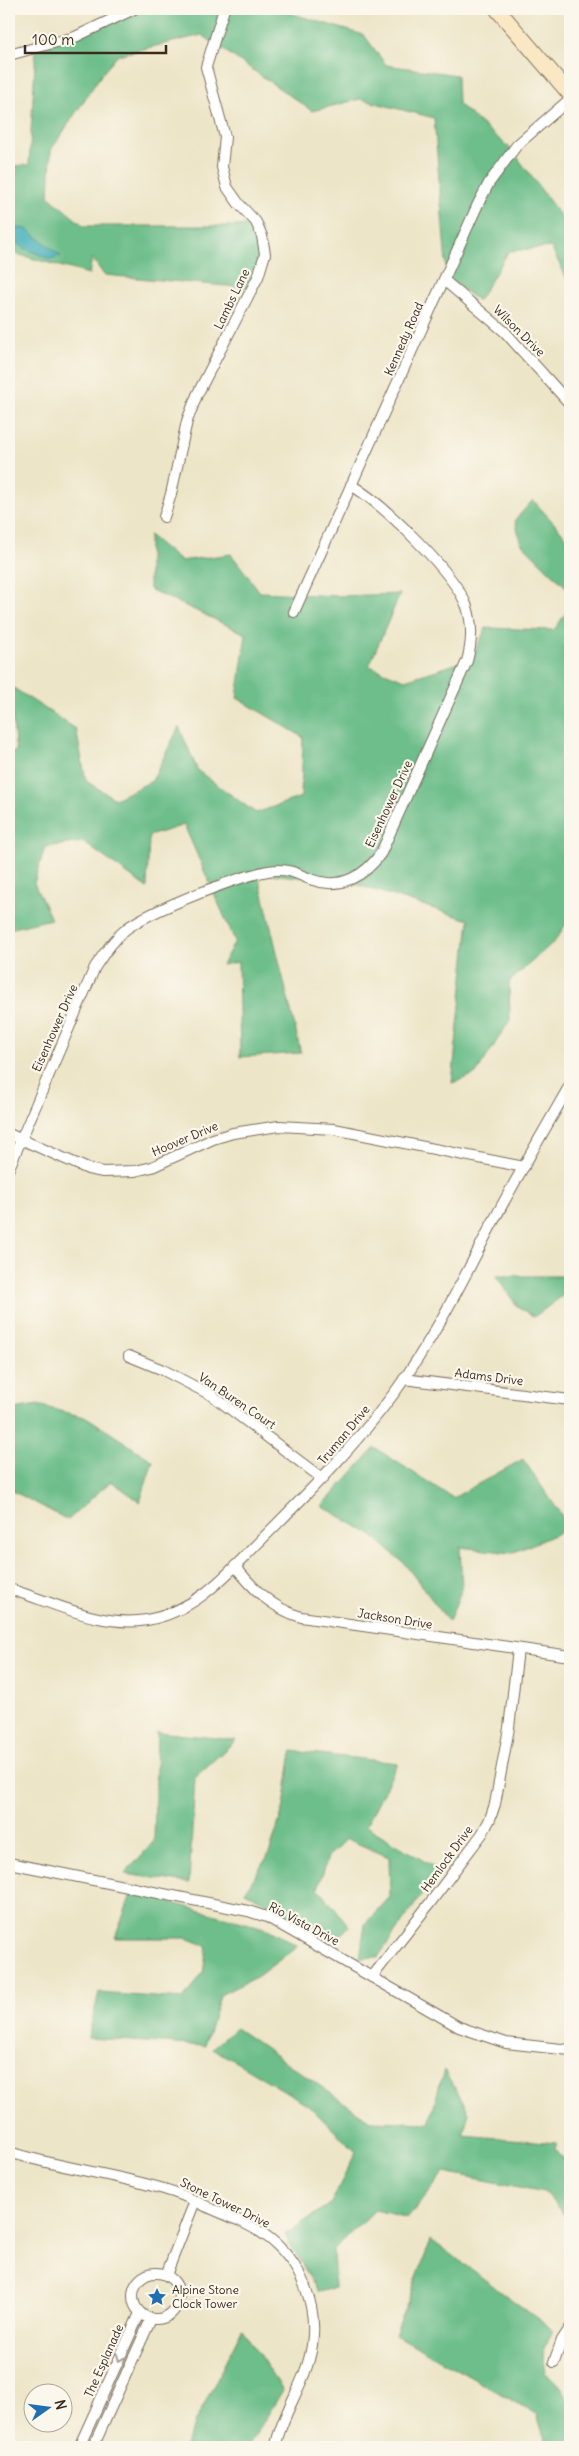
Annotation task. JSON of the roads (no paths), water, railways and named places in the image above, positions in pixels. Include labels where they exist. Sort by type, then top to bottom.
[{"type":"main road","points":[[497,9],[570,94]]},
{"type":"street","points":[[9,55],[75,38],[134,9]]},
{"type":"street","name":"Lambs Lane","points":[[164,517],[187,421],[197,395],[258,277],[265,254],[262,236],[256,222],[239,204],[227,187],[222,167],[225,137],[206,67],[224,9]]},
{"type":"street","name":"Kennedy Road","points":[[294,612],[478,204],[502,164],[517,145],[570,99]]},
{"type":"street","name":"Wilson Drive","points":[[444,281],[505,332],[570,404]]},
{"type":"street","name":"Eisenhower Drive","points":[[9,1168],[95,967],[104,953],[127,929],[155,912],[266,871],[289,871],[324,883],[347,881],[367,870],[381,853],[467,661],[471,627],[467,607],[454,584],[390,514],[352,485]]},
{"type":"street","name":"Truman Drive","points":[[9,1589],[110,1621],[146,1620],[180,1610],[196,1601],[235,1566],[323,1479],[371,1424],[404,1379],[447,1310],[570,1084]]},
{"type":"street","name":"Hoover Drive","points":[[9,1134],[88,1169],[118,1173],[152,1167],[194,1147],[233,1133],[258,1128],[300,1126],[334,1129],[524,1167]]},
{"type":"street","name":"Van Buren Court","points":[[128,1356],[163,1370],[212,1396],[323,1479]]},
{"type":"street","name":"Adams Drive","points":[[404,1379],[570,1400]]},
{"type":"street","name":"Jackson Drive","points":[[235,1566],[260,1595],[273,1605],[301,1617],[570,1656]]},
{"type":"street","name":"Hemlock Drive","points":[[372,1977],[482,1834],[490,1818],[495,1804],[509,1728],[518,1649]]},
{"type":"street","name":"Rio Vista Drive","points":[[9,1863],[248,1911],[282,1924],[438,2016],[484,2038],[530,2047],[570,2050]]},
{"type":"street","name":"Stone Tower Drive","points":[[9,2152],[59,2167],[144,2183],[172,2191],[250,2227],[269,2238],[293,2264],[309,2298],[313,2329],[309,2363],[280,2425],[276,2444]]},
{"type":"street","points":[[166,2275],[195,2201]]},
{"type":"street","points":[[152,2273],[166,2275],[177,2286],[179,2300],[177,2308],[166,2318],[151,2319],[140,2313],[133,2300],[135,2286],[139,2280],[152,2273]]},
{"type":"street","name":"The Esplanade","points":[[79,2447],[140,2313]]},
{"type":"street","name":"The Esplanade","points":[[93,2447],[151,2319]]},
{"type":"street","points":[[554,2362],[562,2340],[570,2328]]},
{"type":"water","points":[[16,228],[27,229],[61,256],[49,259],[20,246],[10,235]]},
{"type":"place","name":"Alpine Stone Clock Tower","points":[[157,2297]]}]
